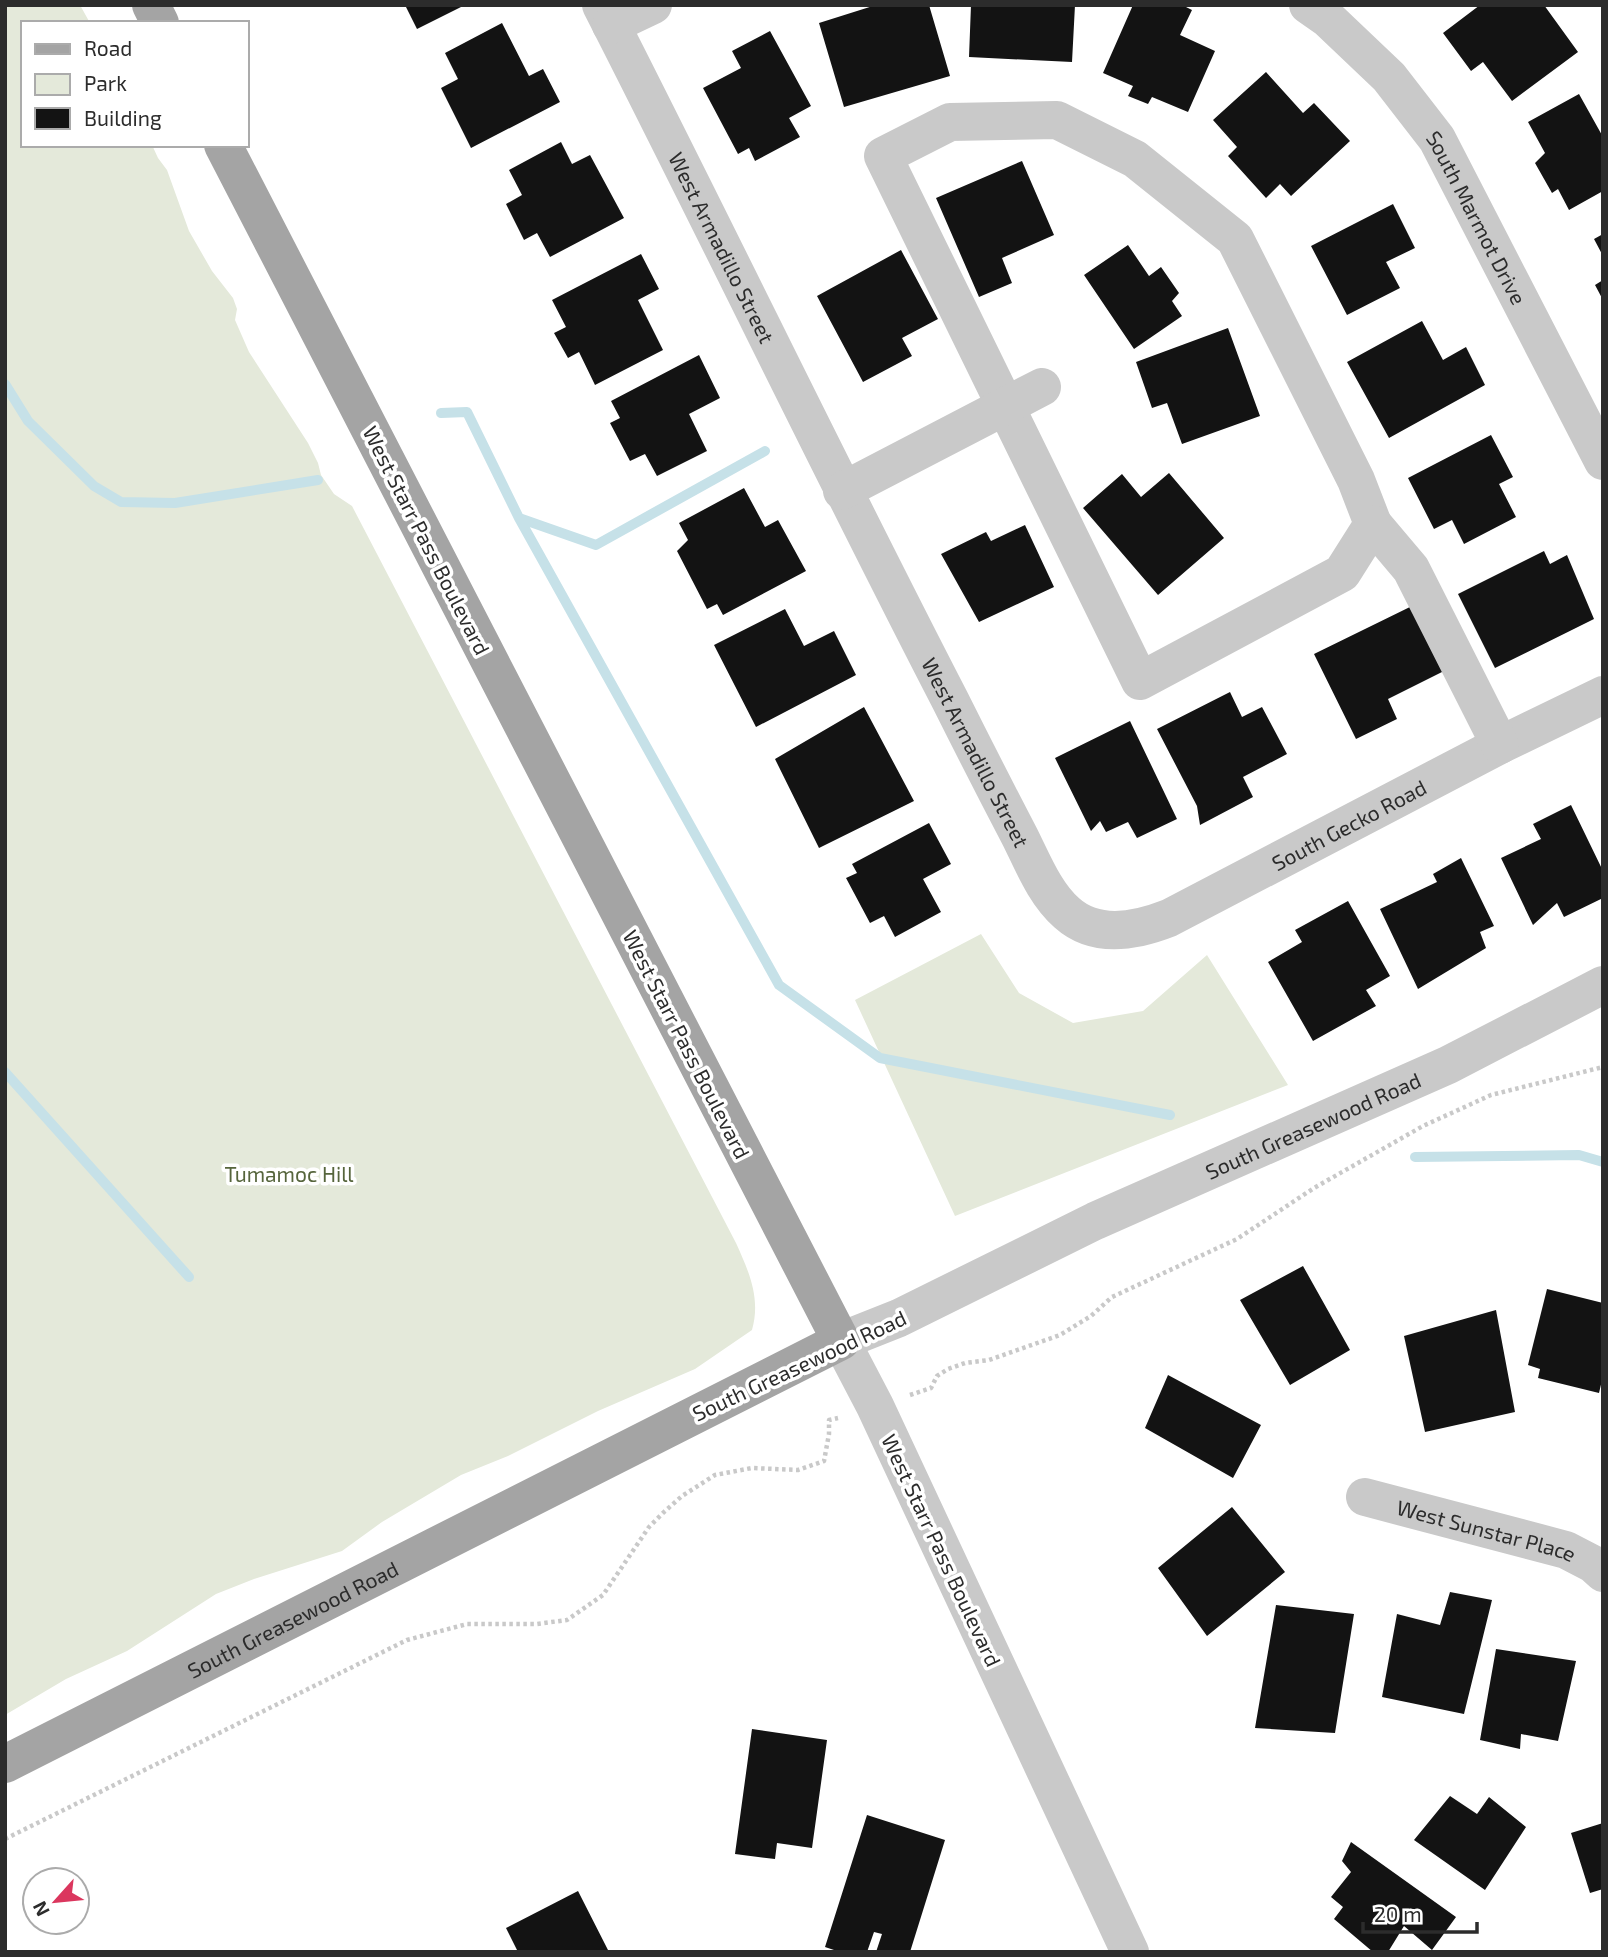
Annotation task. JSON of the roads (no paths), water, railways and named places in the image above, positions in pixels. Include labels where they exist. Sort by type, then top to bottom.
[{"type":"main road","points":[[151,5],[159,21]]},
{"type":"main road","name":"West Starr Pass Boulevard","points":[[224,147],[841,1341]]},
{"type":"main road","name":"South Greasewood Road","points":[[5,1764],[841,1341]]},
{"type":"street","points":[[606,15],[653,5]]},
{"type":"street","name":"South Marmot Drive","points":[[1308,5],[1328,19],[1389,78],[1437,139],[1603,461]]},
{"type":"street","name":"West Armadillo Street","points":[[606,15],[842,491],[1045,886],[1068,915],[1088,926]]},
{"type":"street","points":[[1373,524],[1342,573],[1140,681],[883,156],[950,122],[1057,120],[1135,159],[1235,239],[1356,480],[1373,524],[1411,569],[1500,745]]},
{"type":"street","points":[[842,491],[1042,387]]},
{"type":"street","name":"South Gecko Road","points":[[1088,926],[1129,930],[1169,918],[1500,745],[1603,695]]},
{"type":"street","name":"South Greasewood Road","points":[[841,1341],[899,1318],[1095,1221],[1448,1065],[1603,985]]},
{"type":"street","name":"West Starr Pass Boulevard","points":[[841,1341],[875,1406],[1117,1947]]},
{"type":"street","name":"West Sunstar Place","points":[[1366,1497],[1566,1550],[1593,1564],[1603,1573]]},
{"type":"waterway","points":[[5,384],[28,421],[94,486],[121,502],[175,503],[318,480]]},
{"type":"waterway","points":[[441,413],[467,412],[519,518],[779,985],[880,1058],[1170,1115]]},
{"type":"waterway","points":[[519,518],[596,545],[765,451]]},
{"type":"waterway","points":[[5,1072],[189,1277]]},
{"type":"waterway","points":[[1415,1157],[1579,1155],[1603,1162]]},
{"type":"park label","name":"Tumamoc Hill","points":[[289,1173]]}]
